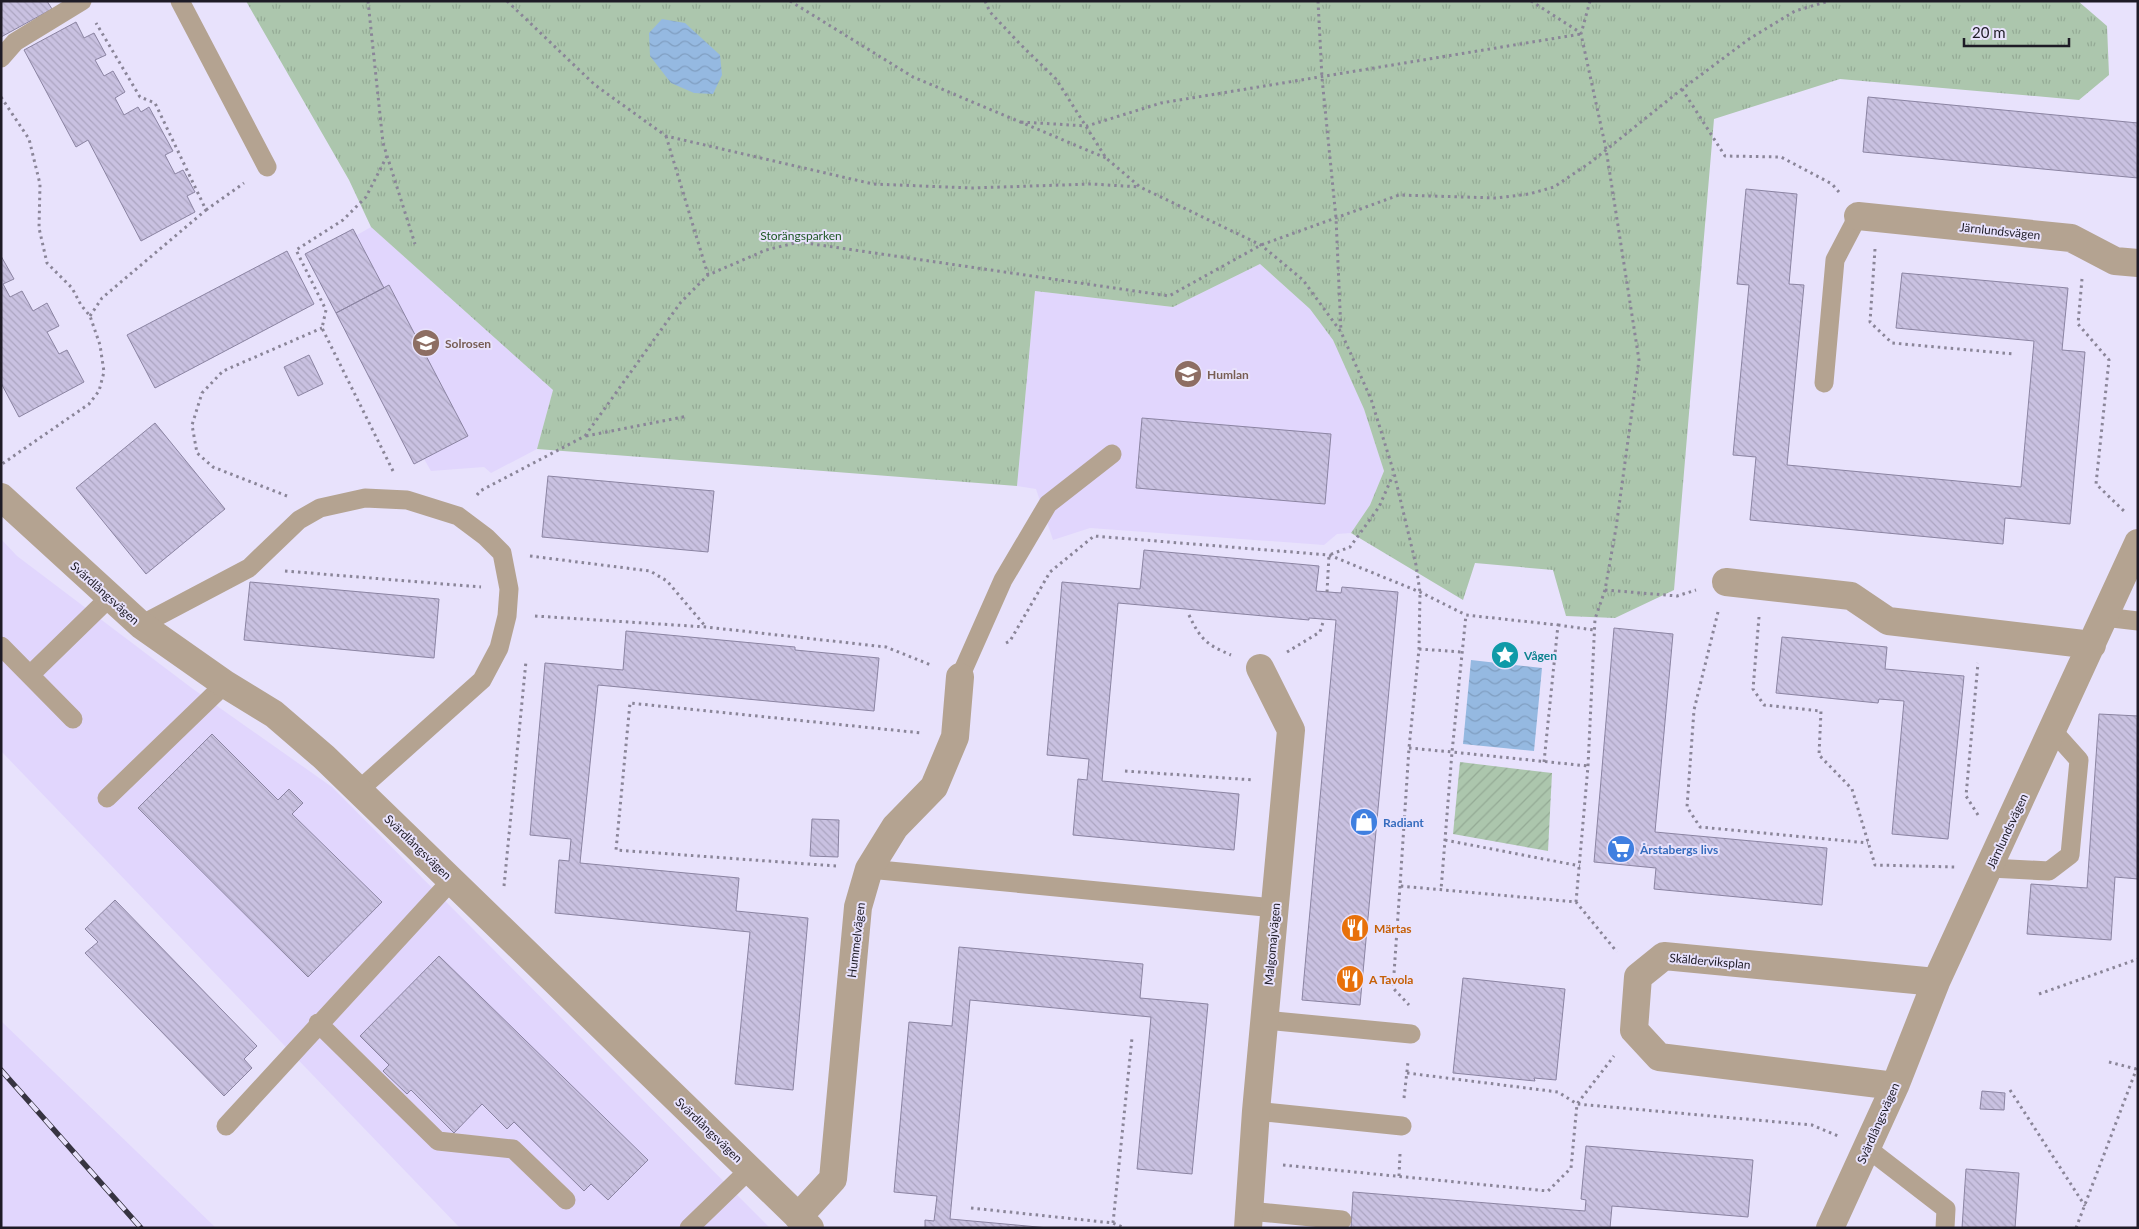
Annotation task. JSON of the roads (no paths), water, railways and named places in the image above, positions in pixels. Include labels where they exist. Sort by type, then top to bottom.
[{"type":"street","name":"Järnlundsvägen","points":[[1868,217],[2071,238],[2115,261],[2138,263]]},
{"type":"street","name":"Svärdlångsvägen","points":[[1,497],[141,625],[225,684],[274,714],[360,790],[804,1222]]},
{"type":"street","name":"Järnlundsvägen","points":[[1923,1017],[1936,982],[2053,732],[2138,543]]},
{"type":"street","points":[[1726,582],[1851,596],[1888,621],[2092,645]]},
{"type":"street","name":"Malgomajvägen","points":[[1249,1219],[1256,1111],[1291,730],[1260,668]]},
{"type":"street","name":"Hummelvägen","points":[[804,1222],[833,1179],[858,907],[869,869],[895,827],[934,787],[955,736],[960,677]]},
{"type":"street","name":"Skälderviksplan","points":[[1895,1086],[1659,1057],[1634,1030],[1638,977],[1664,956],[1936,982]]},
{"type":"street","name":"Svärdlångsvägen","points":[[1830,1228],[1895,1086],[1923,1017]]},
{"type":"lane","points":[[180,1],[268,167]]},
{"type":"lane","points":[[1,58],[16,42],[87,9]]},
{"type":"lane","points":[[1824,384],[1836,260],[1868,217]]},
{"type":"lane","points":[[960,677],[1003,580],[1048,504],[1112,454]]},
{"type":"lane","points":[[141,625],[249,568],[298,520],[320,508],[365,498],[407,500],[458,516],[486,537],[502,553],[509,589],[507,616],[498,648],[482,680],[360,790]]},
{"type":"lane","points":[[30,676],[110,597]]},
{"type":"lane","points":[[2104,617],[2138,620]]},
{"type":"lane","points":[[1,646],[73,720]]},
{"type":"lane","points":[[108,798],[225,684]]},
{"type":"lane","points":[[1995,858],[2049,871],[2070,855],[2080,760],[2053,732]]},
{"type":"lane","points":[[869,869],[1275,908]]},
{"type":"lane","points":[[226,1126],[452,880]]},
{"type":"lane","points":[[1264,1020],[1411,1034]]},
{"type":"lane","points":[[318,1024],[438,1141],[512,1149],[566,1200]]},
{"type":"lane","points":[[1256,1111],[1402,1126]]},
{"type":"lane","points":[[1866,1148],[1946,1208],[1945,1228]]},
{"type":"lane","points":[[689,1228],[750,1170]]},
{"type":"lane","points":[[1249,1219],[1342,1220]]},
{"type":"water","points":[[662,19],[685,23],[720,55],[722,75],[713,94],[694,93],[671,83],[650,56],[649,33]]},
{"type":"water","points":[[1471,660],[1542,668],[1534,751],[1463,744]]},
{"type":"railway","points":[[1,1070],[141,1228]]},
{"type":"place","name":"Solrosen","points":[[426,343]]},
{"type":"place","name":"Humlan","points":[[1188,374]]},
{"type":"place","name":"Vågen","points":[[1505,655]]},
{"type":"place","name":"Radiant","points":[[1364,822]]},
{"type":"place","name":"Årstabergs livs","points":[[1621,849]]},
{"type":"place","name":"Märtas","points":[[1355,928]]},
{"type":"place","name":"A Tavola","points":[[1350,979]]},
{"type":"park label","name":"Storängsparken","points":[[801,235]]}]
